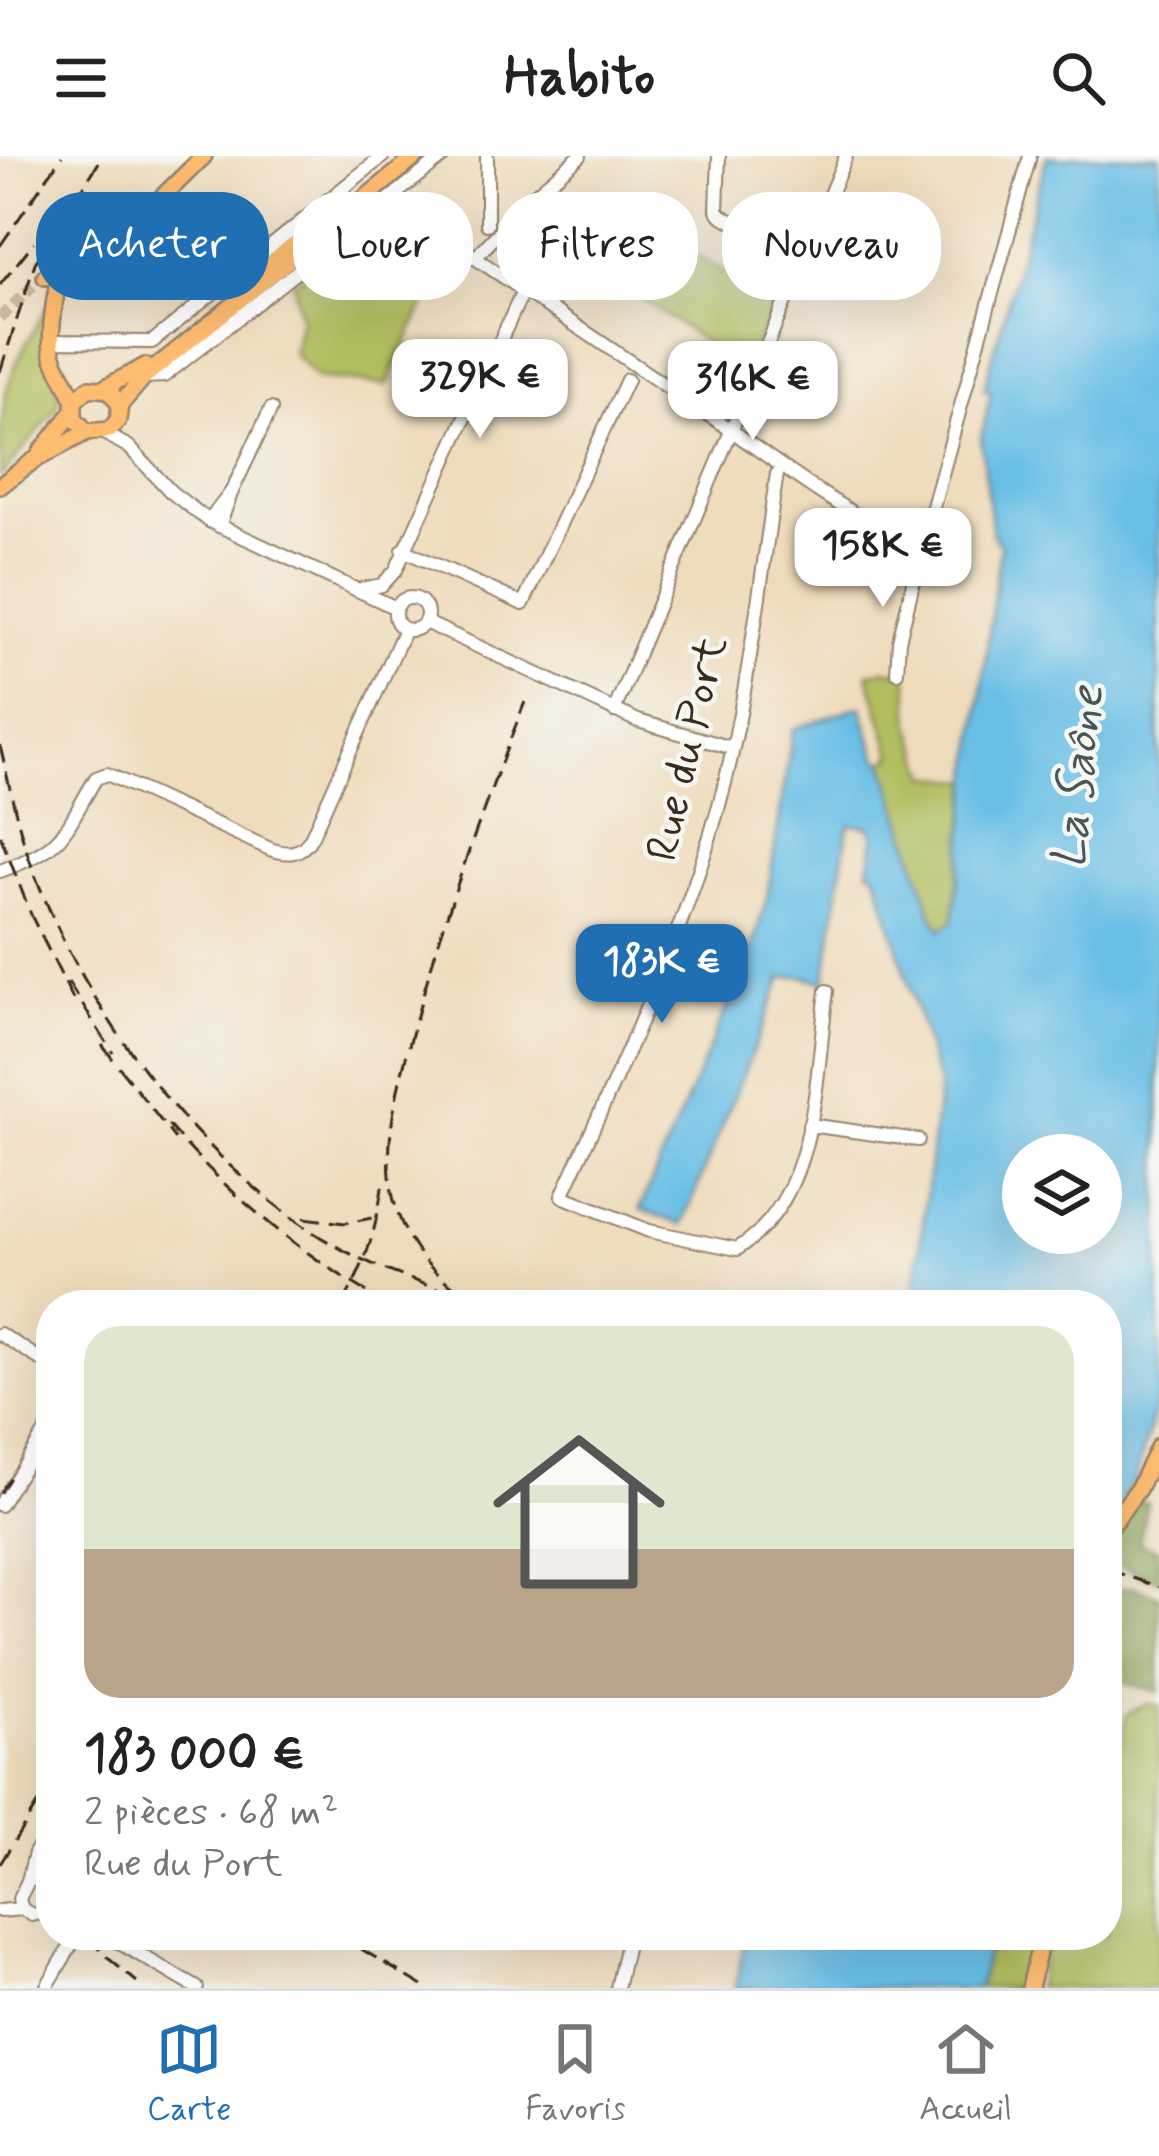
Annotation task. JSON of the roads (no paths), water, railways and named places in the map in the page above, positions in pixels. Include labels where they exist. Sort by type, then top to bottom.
[{"type":"main road","points":[[96,432],[77,424],[65,376],[53,357],[50,341],[56,311],[46,283],[49,269],[149,210],[204,156]]},
{"type":"main road","points":[[33,461],[74,406],[96,388],[139,371],[404,156]]},
{"type":"main road","points":[[0,486],[33,461],[96,432],[119,412],[144,377],[417,156]]},
{"type":"main road","points":[[65,376],[114,394],[119,412]]},
{"type":"main road","points":[[1122,1511],[1159,1446]]},
{"type":"main road","points":[[1030,1988],[1039,1950]]},
{"type":"street","points":[[50,341],[152,342],[383,156]]},
{"type":"street","points":[[398,192],[444,156]]},
{"type":"street","points":[[487,156],[487,224]]},
{"type":"street","points":[[497,273],[475,258],[534,195],[580,156]]},
{"type":"street","points":[[719,156],[717,210],[722,216]]},
{"type":"street","points":[[832,192],[847,156]]},
{"type":"street","points":[[897,672],[899,641],[921,550],[1030,156]]},
{"type":"street","points":[[144,377],[164,376],[293,272]]},
{"type":"street","points":[[425,622],[405,629],[398,622],[401,604],[396,570],[519,300]]},
{"type":"street","points":[[536,300],[850,512],[921,550]]},
{"type":"street","points":[[614,711],[786,300]]},
{"type":"street","points":[[403,550],[519,603],[526,601],[628,380]]},
{"type":"street","points":[[214,523],[271,409]]},
{"type":"street","points":[[119,412],[129,447]]},
{"type":"street","points":[[96,432],[129,447],[171,492],[214,523],[357,590],[401,604],[415,599],[424,605],[425,622]]},
{"type":"street","name":"Rue du Port","points":[[777,474],[732,748],[692,886],[562,1196],[650,1232],[737,1249],[774,1216],[793,1182],[808,1125],[827,991]]},
{"type":"street","points":[[357,590],[377,587],[396,570]]},
{"type":"street","points":[[425,622],[614,711],[665,731],[732,748]]},
{"type":"street","points":[[0,871],[50,850],[76,819],[96,778],[107,774],[270,849],[284,854],[298,851],[311,838],[405,629]]},
{"type":"street","points":[[808,1125],[917,1140]]},
{"type":"street","points":[[0,1334],[36,1357]]},
{"type":"street","points":[[0,1505],[36,1447]]},
{"type":"street","points":[[0,1908],[28,1881],[35,1853]]},
{"type":"street","points":[[28,1881],[36,1881]]},
{"type":"street","points":[[19,1893],[22,1909]]},
{"type":"street","points":[[0,1908],[36,1916]]},
{"type":"street","points":[[46,1988],[68,1950]]},
{"type":"street","points":[[132,1950],[197,1988]]},
{"type":"street","points":[[617,1988],[625,1950]]},
{"type":"water","name":"La Saône","points":[[1047,156],[1159,156],[1159,1393],[1135,1481],[1122,1499],[1122,1290],[915,1290],[939,1087],[876,873],[869,870],[874,838],[870,827],[848,827],[825,982],[802,976],[782,978],[682,1225],[640,1209],[753,946],[767,898],[793,729],[861,706],[877,757],[884,762],[932,915],[941,930],[953,921],[1001,547],[992,533],[981,440],[991,392],[984,389]]},
{"type":"water","points":[[743,1950],[987,1950],[978,1988],[735,1988]]},
{"type":"tunnel","points":[[0,318],[33,286]]},
{"type":"railway","points":[[0,246],[62,156]]},
{"type":"railway","points":[[0,372],[35,263],[103,156]]},
{"type":"railway","points":[[0,285],[34,242]]},
{"type":"railway","points":[[459,1290],[432,1269],[403,1226],[392,1193],[390,1137],[400,1080],[439,941],[525,702]]},
{"type":"railway","points":[[0,745],[25,847],[76,965],[138,1062],[175,1108],[256,1189],[301,1224],[344,1250],[443,1290]]},
{"type":"railway","points":[[0,835],[32,917],[73,999]]},
{"type":"railway","points":[[68,982],[113,1053]]},
{"type":"railway","points":[[102,1045],[175,1139]]},
{"type":"railway","points":[[168,1125],[271,1224],[366,1290]]},
{"type":"railway","points":[[350,1290],[369,1245],[383,1181]]},
{"type":"railway","points":[[304,1218],[345,1223],[372,1218]]},
{"type":"railway","points":[[0,1493],[13,1473]]},
{"type":"railway","points":[[1122,1574],[1159,1587]]},
{"type":"railway","points":[[0,1864],[36,1806]]},
{"type":"railway","points":[[100,1950],[137,1982]]},
{"type":"railway","points":[[363,1950],[426,1988]]}]
